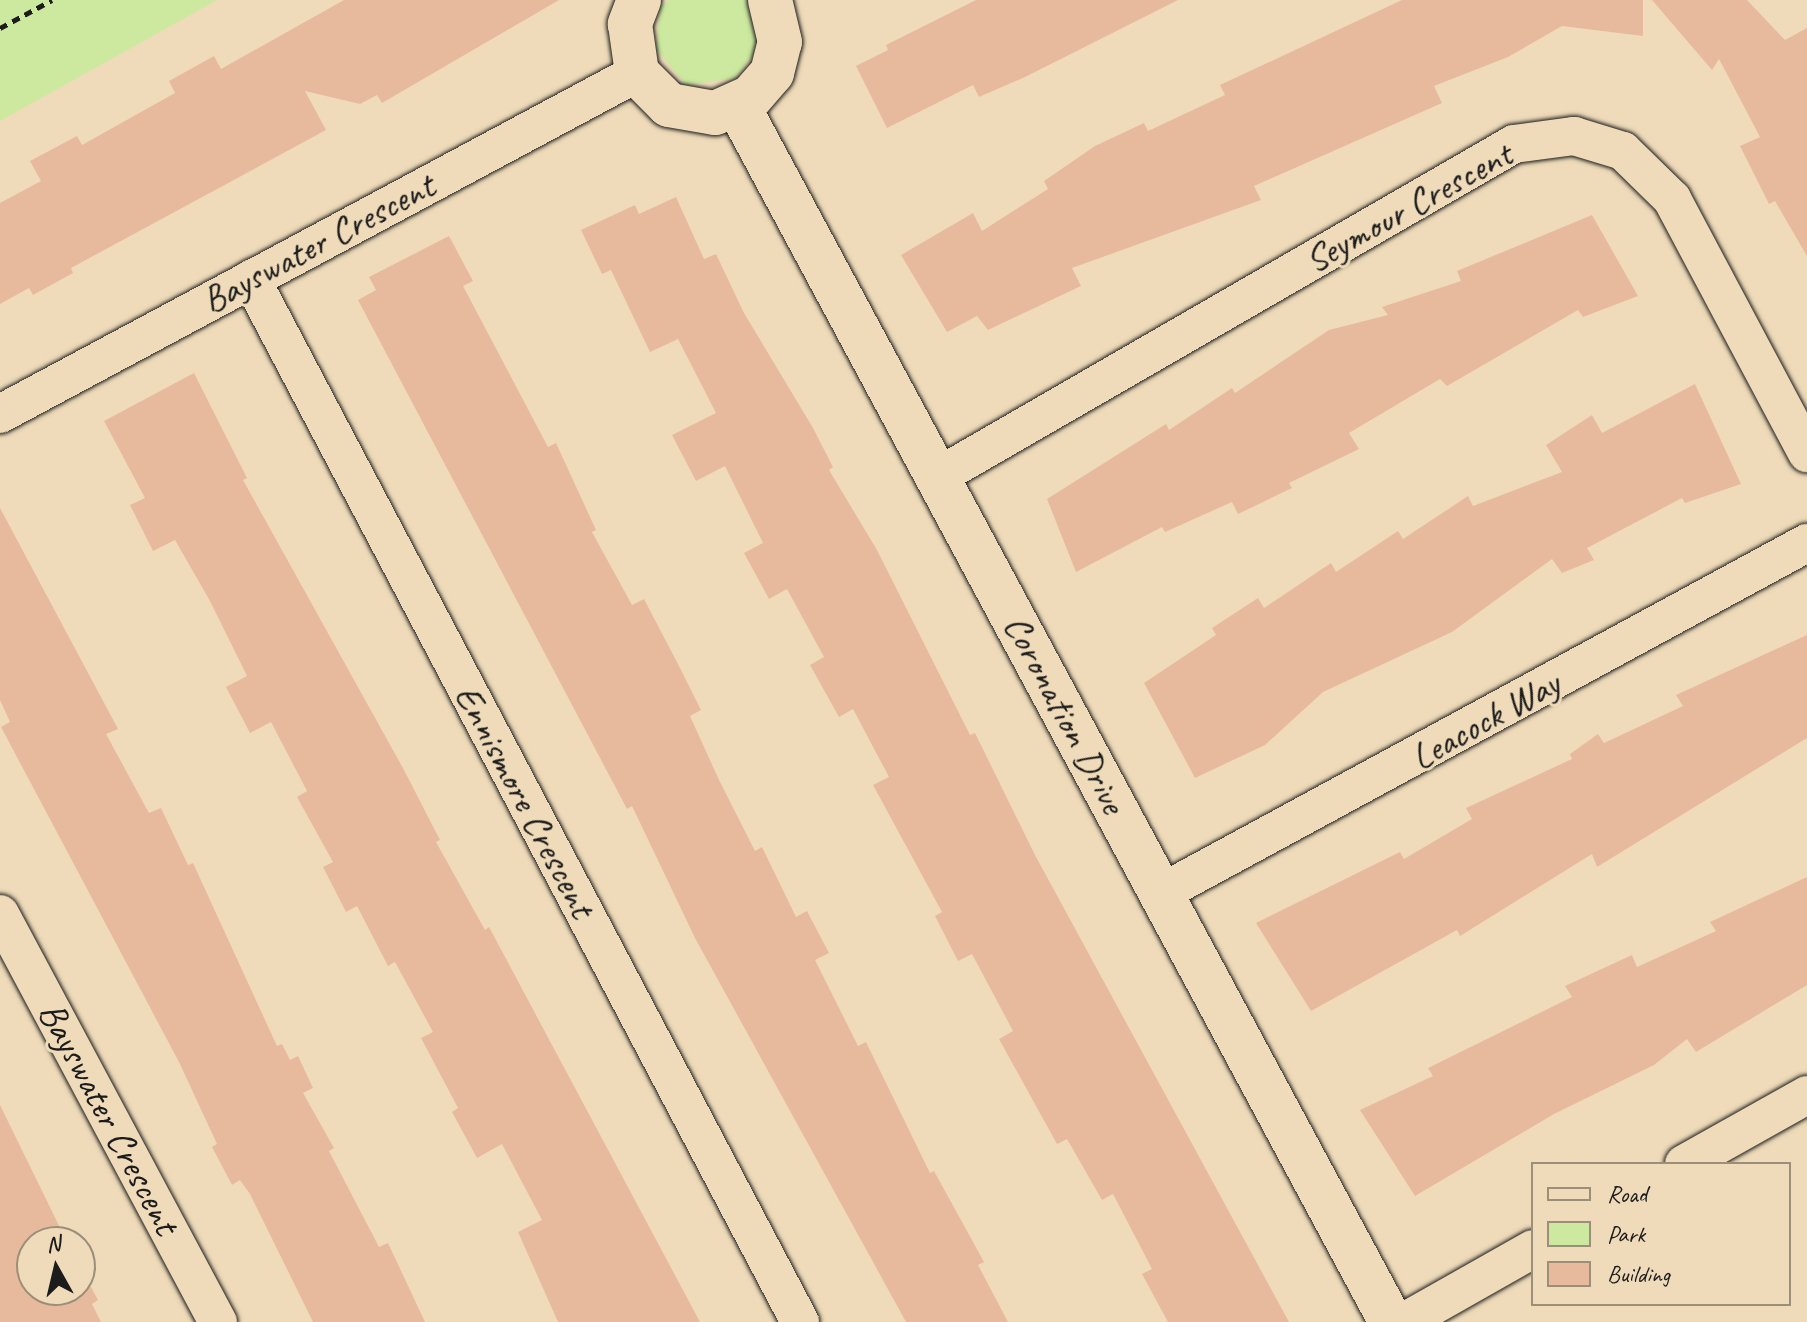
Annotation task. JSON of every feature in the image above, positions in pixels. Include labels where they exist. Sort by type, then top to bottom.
[{"type":"street","points":[[639,0],[630,24],[637,73],[669,105],[692,113],[738,106],[763,86],[778,58],[779,26],[770,0]]},
{"type":"street","name":"Bayswater Crescent","points":[[0,414],[637,73]]},
{"type":"street","name":"Coronation Drive","points":[[738,106],[1391,1322]]},
{"type":"street","name":"Seymour Crescent","points":[[937,477],[1514,144],[1574,136],[1623,151],[1672,199],[1807,453]]},
{"type":"street","name":"Ennismore Crescent","points":[[251,279],[800,1322]]},
{"type":"street","name":"Leacock Way","points":[[1161,893],[1807,543]]},
{"type":"street","name":"Bayswater Crescent","points":[[0,914],[218,1322]]},
{"type":"street","points":[[1688,1162],[1807,1095]]},
{"type":"street","points":[[1404,1322],[1531,1250]]},
{"type":"path","points":[[0,28],[52,0]]},
{"type":"green space","points":[[0,0],[217,0],[0,121]]},
{"type":"green space","points":[[669,0],[751,0],[762,45],[735,78],[686,85],[656,49],[660,6]]},
{"type":"building","points":[[344,0],[559,0],[382,103],[377,95],[360,104],[305,91],[326,130],[71,268],[73,273],[33,295],[29,288],[0,304],[0,203],[41,181],[30,161],[77,136],[82,145],[175,93],[169,81],[214,56],[221,69]]},
{"type":"building","points":[[976,0],[1178,0],[1025,77],[979,97],[973,85],[887,128],[856,66],[888,50],[886,45]]},
{"type":"building","points":[[1402,0],[1643,0],[1643,36],[1562,26],[1508,57],[1434,86],[1442,103],[1254,186],[1261,200],[1072,268],[1081,286],[988,330],[977,316],[947,332],[901,255],[973,213],[982,231],[1048,189],[1044,181],[1095,146],[1144,123],[1148,131],[1225,95],[1220,85]]},
{"type":"building","points":[[1652,0],[1747,0],[1785,40],[1807,28],[1807,256],[1775,201],[1769,204],[1740,146],[1760,137],[1719,59],[1712,70]]},
{"type":"building","points":[[676,197],[704,259],[716,254],[744,313],[813,428],[833,467],[829,470],[877,550],[970,735],[975,733],[1035,855],[1289,1322],[1168,1322],[1142,1274],[1152,1269],[1113,1194],[1102,1200],[1067,1139],[1057,1144],[999,1039],[1013,1031],[972,954],[958,961],[935,916],[942,912],[873,785],[889,777],[853,709],[839,717],[810,665],[824,657],[787,589],[769,599],[744,553],[763,543],[725,466],[696,481],[672,435],[716,413],[678,339],[650,352],[611,270],[602,274],[581,230],[635,205],[639,214]]},
{"type":"building","points":[[1592,215],[1638,296],[1583,317],[1578,310],[1447,386],[1440,379],[1349,433],[1359,449],[1289,483],[1292,488],[1238,514],[1232,502],[1165,532],[1162,527],[1076,572],[1047,499],[1166,424],[1169,430],[1232,388],[1235,393],[1329,330],[1388,315],[1382,307],[1461,281],[1457,271]]},
{"type":"building","points":[[449,236],[473,281],[463,286],[548,447],[556,443],[596,530],[592,532],[632,605],[644,599],[701,710],[690,716],[719,780],[755,851],[762,847],[796,917],[807,911],[829,953],[815,960],[858,1046],[866,1042],[930,1173],[934,1171],[984,1262],[978,1265],[1008,1322],[906,1322],[695,938],[632,806],[627,809],[358,300],[376,290],[369,277]]},
{"type":"building","points":[[194,373],[247,478],[243,480],[404,770],[440,840],[436,842],[485,930],[489,927],[700,1322],[558,1322],[518,1232],[542,1220],[502,1144],[477,1158],[452,1112],[458,1108],[421,1038],[433,1032],[395,962],[388,966],[357,906],[346,912],[323,867],[333,862],[297,797],[307,791],[271,722],[250,733],[226,687],[247,676],[210,601],[175,540],[153,551],[130,505],[145,498],[104,421]]},
{"type":"building","points":[[1695,384],[1741,484],[1685,503],[1682,498],[1587,548],[1594,560],[1562,573],[1552,559],[1452,632],[1323,692],[1265,745],[1195,778],[1144,683],[1216,635],[1212,628],[1258,598],[1264,608],[1331,563],[1336,572],[1398,531],[1403,539],[1468,496],[1473,506],[1562,472],[1546,445],[1592,415],[1602,433]]},
{"type":"building","points":[[0,508],[118,729],[106,734],[149,813],[161,808],[188,865],[193,863],[277,1046],[282,1044],[290,1060],[298,1056],[313,1088],[303,1093],[334,1148],[329,1151],[379,1247],[388,1243],[425,1322],[313,1322],[250,1194],[240,1180],[232,1185],[212,1147],[217,1144],[179,1062],[1,727],[10,722],[0,700]]},
{"type":"building","points":[[1807,635],[1807,738],[1597,867],[1592,854],[1460,936],[1457,930],[1311,1011],[1256,923],[1400,852],[1404,859],[1472,819],[1466,808],[1572,759],[1570,754],[1598,734],[1604,743],[1683,706],[1676,695]]},
{"type":"building","points":[[1807,877],[1807,985],[1696,1052],[1687,1039],[1654,1065],[1554,1114],[1415,1196],[1360,1110],[1433,1076],[1428,1068],[1572,997],[1565,986],[1632,955],[1637,967],[1716,931],[1710,922]]},
{"type":"building","points":[[0,1105],[59,1226],[16,1226],[16,1306],[93,1306],[101,1322],[0,1322]]}]
